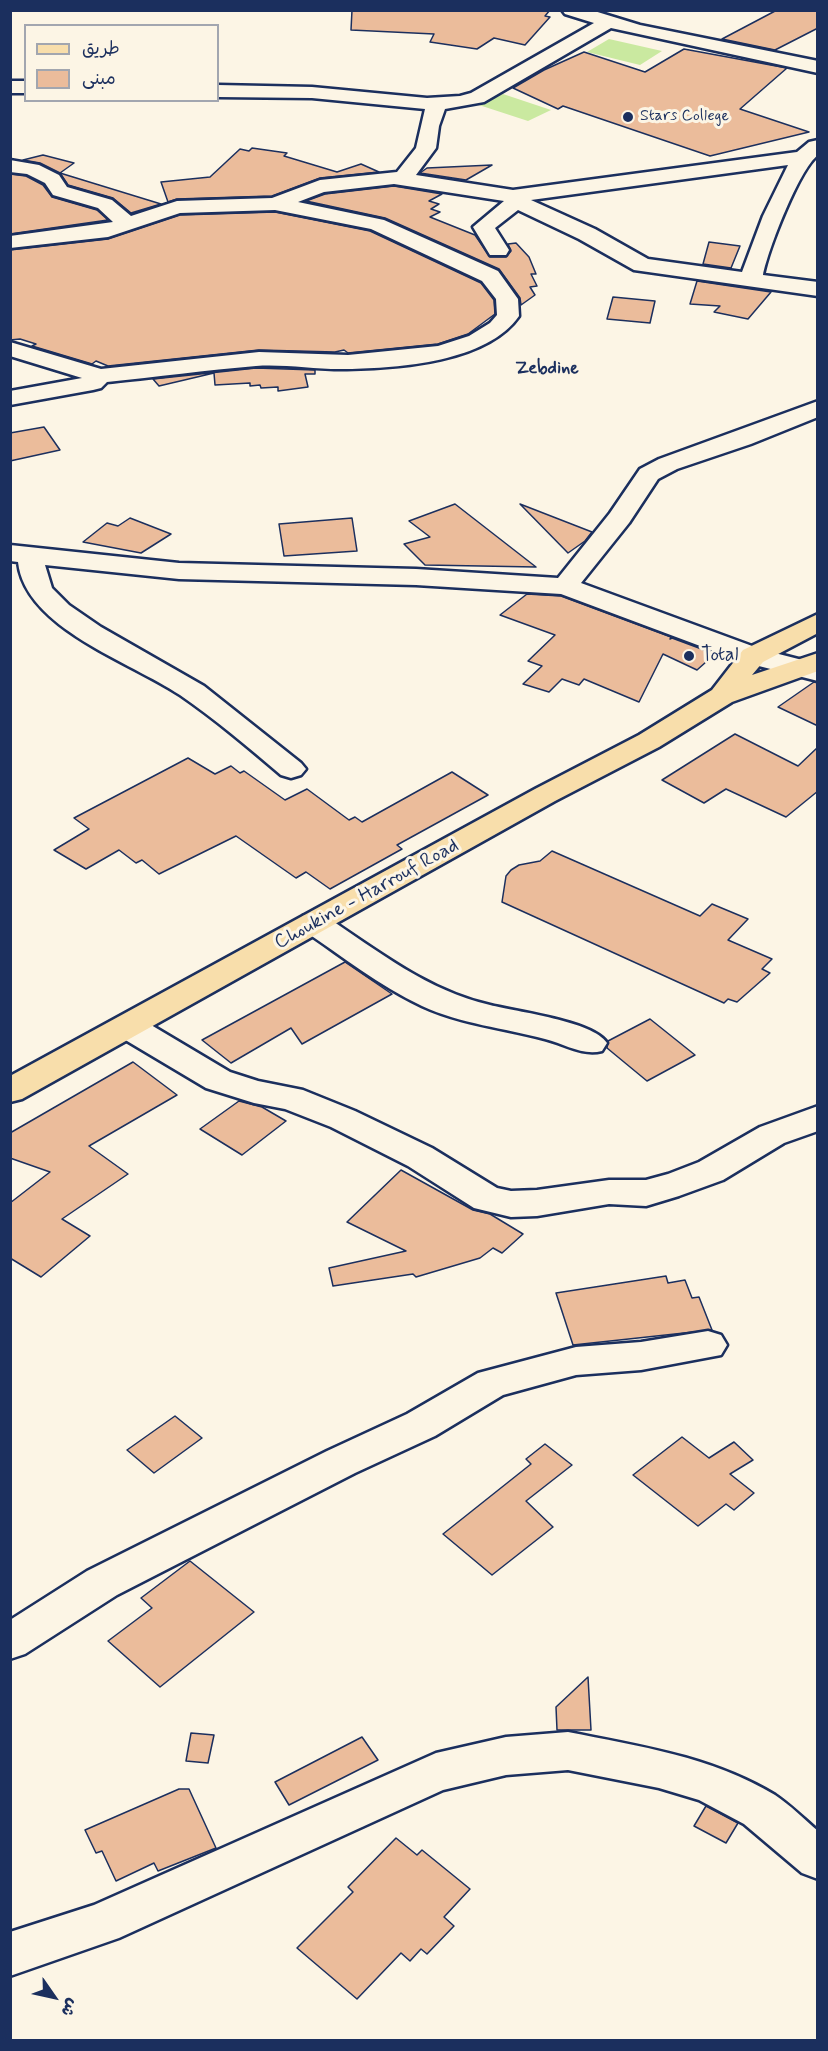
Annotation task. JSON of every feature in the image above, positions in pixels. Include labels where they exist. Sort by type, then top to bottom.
[{"type":"main road","name":"Choukine - Harrouf Road","points":[[722,696],[753,656],[818,622]]},
{"type":"main road","name":"Choukine - Harrouf Road","points":[[10,1091],[545,795],[649,741],[722,696],[813,667]]},
{"type":"street","points":[[572,10],[607,23],[818,67]]},
{"type":"street","points":[[219,91],[301,92],[437,104],[477,98],[607,23]]},
{"type":"street","points":[[403,179],[426,148],[429,126],[437,104]]},
{"type":"street","points":[[275,204],[320,186],[374,179],[403,179],[515,198],[810,151]]},
{"type":"street","points":[[751,281],[752,266],[758,251],[810,151]]},
{"type":"street","points":[[10,166],[32,169],[52,179],[60,191],[105,204],[129,225]]},
{"type":"street","points":[[498,250],[484,227],[515,198]]},
{"type":"street","points":[[515,198],[529,210],[587,234],[639,264],[818,289]]},
{"type":"street","points":[[10,242],[108,231],[177,207],[275,204],[377,224],[490,276],[507,299],[507,316],[498,328],[477,341],[420,356],[348,362],[259,359],[100,376],[10,349]]},
{"type":"street","points":[[10,398],[93,383],[100,376]]},
{"type":"street","points":[[565,586],[620,518],[649,474],[668,464],[742,439],[818,408]]},
{"type":"street","points":[[21,554],[179,571],[416,578],[565,586],[753,656],[813,667]]},
{"type":"street","points":[[21,554],[33,580],[49,601],[77,622],[180,683],[291,769]]},
{"type":"street","points":[[314,923],[408,985],[436,999],[474,1012],[541,1026],[590,1043]]},
{"type":"street","points":[[129,1027],[218,1080],[254,1092],[291,1098],[343,1119],[420,1157],[487,1199],[511,1204],[537,1203],[609,1192],[646,1192],[679,1184],[711,1171],[772,1135],[818,1118]]},
{"type":"street","points":[[10,1642],[102,1583],[341,1461],[421,1425],[492,1383],[576,1360],[641,1356],[708,1345]]},
{"type":"street","points":[[10,1954],[103,1923],[436,1772],[506,1756],[568,1751],[659,1769],[710,1784],[760,1810],[818,1859]]},
{"type":"green space","points":[[609,39],[662,51],[640,65],[587,52]]},
{"type":"green space","points":[[503,94],[551,110],[528,121],[479,105]]},
{"type":"building","points":[[352,10],[550,10],[545,16],[550,17],[525,45],[494,38],[477,49],[430,42],[434,34],[351,30]]},
{"type":"building","points":[[777,10],[818,10],[818,28],[775,50],[722,39]]},
{"type":"building","points":[[684,49],[787,68],[740,109],[809,132],[710,156],[563,106],[558,109],[513,88],[544,70],[584,52],[645,72]]},
{"type":"building","points":[[252,148],[287,153],[284,156],[337,172],[361,164],[379,172],[320,178],[272,196],[177,199],[168,202],[161,182],[210,177],[240,149],[249,151]]},
{"type":"building","points":[[43,155],[74,163],[60,173],[40,163],[23,160]]},
{"type":"building","points":[[492,165],[466,180],[420,173],[427,168]]},
{"type":"building","points":[[60,173],[161,204],[131,213],[113,198],[68,185]]},
{"type":"building","points":[[10,174],[26,176],[43,185],[52,197],[97,210],[108,220],[10,234]]},
{"type":"building","points":[[394,186],[442,194],[429,201],[439,204],[431,209],[440,212],[430,217],[475,235],[490,257],[506,257],[511,251],[508,244],[516,243],[529,257],[536,274],[531,274],[537,286],[530,287],[535,295],[521,305],[520,298],[499,269],[385,218],[306,201],[325,194]]},
{"type":"building","points":[[275,212],[370,231],[481,283],[494,300],[495,314],[468,334],[438,344],[348,353],[344,350],[335,352],[259,350],[108,366],[96,361],[92,364],[32,346],[36,344],[20,339],[10,340],[10,250],[108,239],[180,215]]},
{"type":"building","points":[[709,242],[740,246],[731,268],[703,264]]},
{"type":"building","points":[[697,281],[771,292],[748,319],[714,312],[720,306],[690,304]]},
{"type":"building","points":[[613,297],[655,301],[650,323],[607,319]]},
{"type":"building","points":[[256,368],[315,370],[315,374],[305,374],[308,387],[278,391],[278,387],[261,388],[260,385],[250,386],[250,383],[215,385],[214,373],[159,386],[153,379],[219,372]]},
{"type":"building","points":[[44,427],[60,450],[10,461],[10,433]]},
{"type":"building","points":[[455,504],[536,567],[425,565],[404,544],[430,537],[409,521]]},
{"type":"building","points":[[520,504],[592,532],[585,541],[568,553]]},
{"type":"building","points":[[130,518],[171,534],[141,553],[83,542],[107,523],[118,526]]},
{"type":"building","points":[[352,518],[357,551],[284,556],[279,524]]},
{"type":"building","points":[[527,594],[561,596],[671,637],[670,639],[715,654],[697,670],[663,654],[639,702],[584,679],[579,685],[562,679],[549,692],[523,684],[542,666],[528,661],[555,635],[500,615]]},
{"type":"building","points":[[814,682],[818,683],[818,726],[778,707]]},
{"type":"building","points":[[735,734],[798,766],[818,747],[818,791],[786,817],[726,789],[704,803],[662,780]]},
{"type":"building","points":[[188,758],[215,774],[231,766],[240,773],[244,771],[285,800],[307,789],[349,820],[355,817],[362,822],[452,772],[488,795],[397,845],[402,849],[330,889],[306,872],[296,878],[236,836],[159,874],[142,860],[136,863],[119,850],[86,869],[54,850],[89,829],[74,818]]},
{"type":"building","points":[[552,851],[700,916],[712,904],[748,919],[728,940],[772,959],[762,969],[770,973],[737,1002],[728,999],[724,1003],[502,902],[506,876],[511,870],[519,865],[540,861]]},
{"type":"building","points":[[345,962],[392,994],[302,1044],[291,1028],[231,1063],[202,1040]]},
{"type":"building","points":[[650,1019],[695,1055],[647,1081],[607,1048],[608,1041]]},
{"type":"building","points":[[133,1062],[177,1095],[89,1146],[128,1174],[62,1219],[90,1236],[41,1277],[10,1258],[10,1203],[50,1172],[10,1158],[10,1133]]},
{"type":"building","points":[[239,1101],[262,1107],[286,1121],[242,1155],[200,1129]]},
{"type":"building","points":[[401,1170],[473,1210],[490,1214],[523,1234],[502,1253],[493,1248],[480,1258],[416,1277],[413,1274],[333,1286],[329,1268],[406,1251],[347,1222]]},
{"type":"building","points":[[666,1276],[668,1283],[685,1280],[692,1298],[699,1297],[712,1330],[573,1345],[556,1293]]},
{"type":"building","points":[[175,1416],[202,1438],[154,1473],[127,1450]]},
{"type":"building","points":[[682,1437],[709,1458],[734,1442],[753,1460],[730,1474],[754,1493],[734,1510],[726,1504],[698,1526],[633,1475]]},
{"type":"building","points":[[545,1444],[572,1465],[526,1501],[553,1527],[492,1575],[443,1534],[531,1464],[526,1459]]},
{"type":"building","points":[[190,1561],[254,1612],[160,1687],[108,1641],[152,1608],[141,1598]]},
{"type":"building","points":[[588,1677],[591,1730],[557,1730],[556,1707]]},
{"type":"building","points":[[191,1733],[214,1735],[208,1763],[186,1761]]},
{"type":"building","points":[[362,1737],[378,1760],[289,1805],[275,1782]]},
{"type":"building","points":[[179,1789],[189,1789],[216,1848],[158,1871],[154,1863],[116,1881],[102,1851],[96,1853],[85,1830]]},
{"type":"building","points":[[706,1806],[738,1823],[726,1843],[694,1826]]},
{"type":"building","points":[[396,1838],[417,1855],[422,1850],[470,1889],[444,1917],[454,1926],[427,1954],[421,1949],[410,1961],[401,1953],[357,1999],[297,1948],[353,1892],[348,1887]]},
{"type":"place","name":"Stars College","points":[[628,117]]},
{"type":"place","name":"Total","points":[[689,656]]},
{"type":"district","name":"Zebdine","points":[[547,369]]}]
